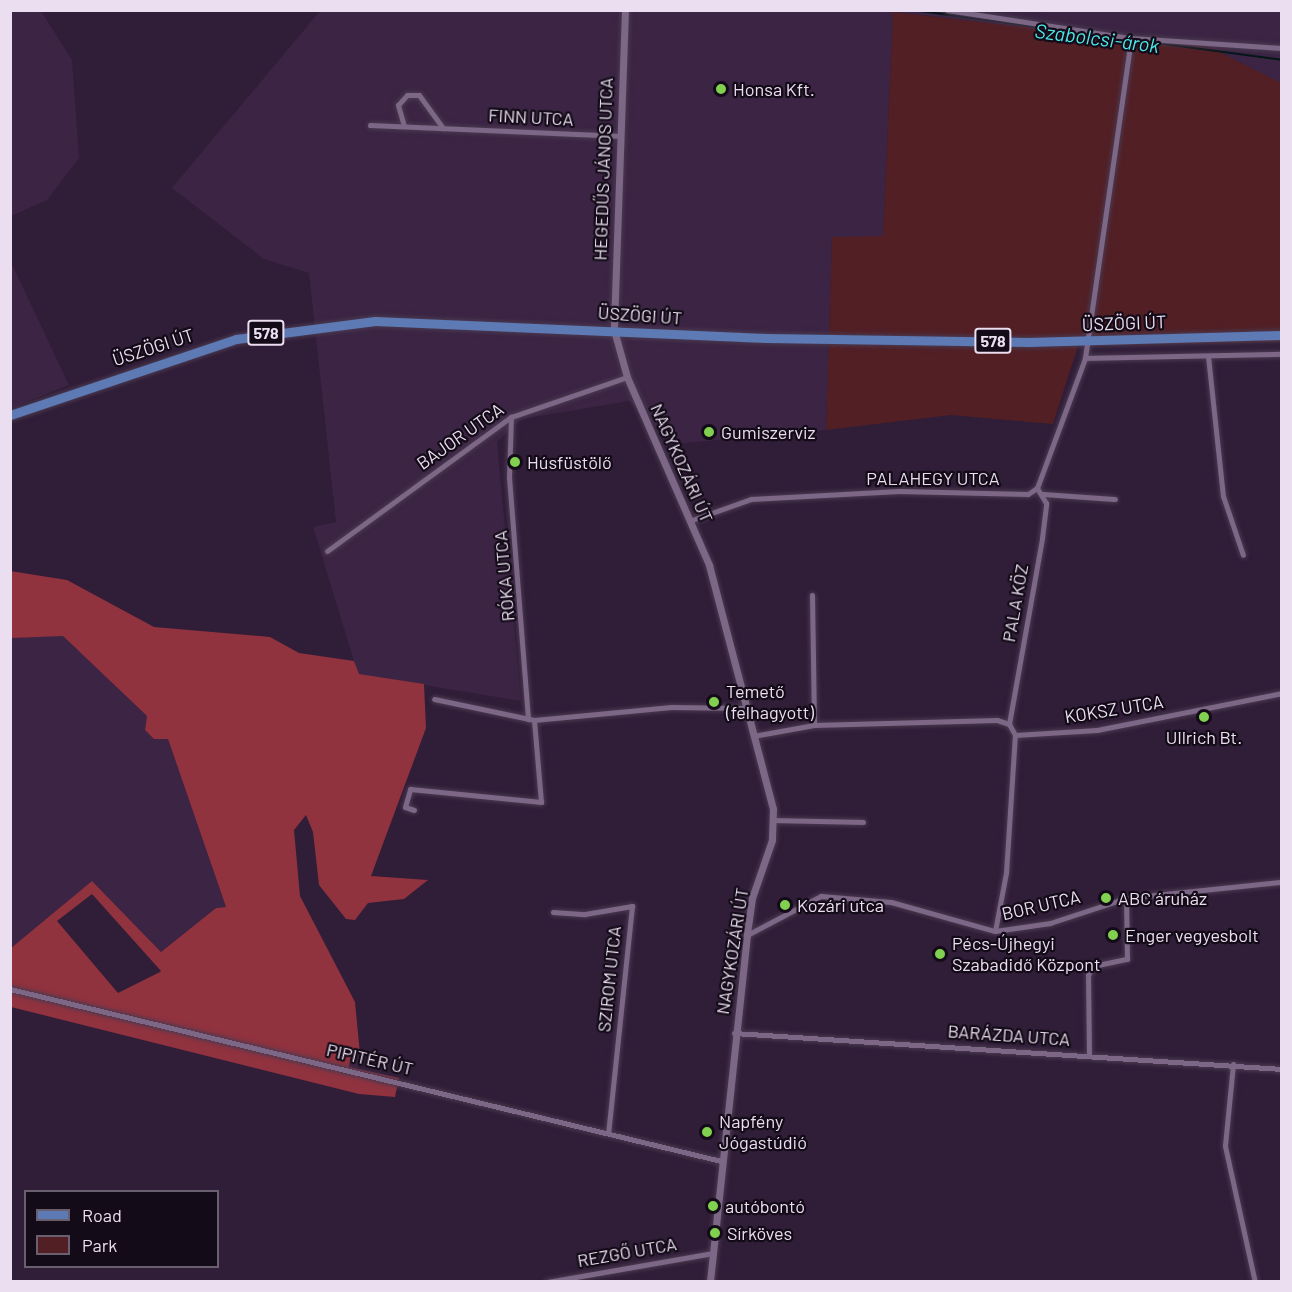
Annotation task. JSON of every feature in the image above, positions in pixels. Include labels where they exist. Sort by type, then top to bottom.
[{"type":"main road","name":"ÜSZÖGI ÚT","points":[[10,416],[178,355],[305,327],[442,320],[767,338],[1088,341],[1281,335]]},
{"type":"street","name":"HEGEDŰS JÁNOS UTCA","points":[[614,330],[617,136],[625,10]]},
{"type":"street","points":[[947,10],[1130,42],[1281,48]]},
{"type":"street","points":[[1115,499],[1042,494],[1037,488],[1085,358],[1130,42]]},
{"type":"street","points":[[404,126],[398,105],[407,95],[418,95],[443,128]]},
{"type":"street","name":"FINN UTCA","points":[[370,125],[617,136]]},
{"type":"street","name":"NAGYKOZÁRI ÚT","points":[[614,330],[627,377],[692,520],[746,708],[773,820],[747,935],[734,1033],[710,1281]]},
{"type":"street","points":[[1085,358],[1281,354]]},
{"type":"street","points":[[1208,356],[1223,496],[1243,555]]},
{"type":"street","name":"BAJOR UTCA","points":[[327,550],[511,417],[627,377]]},
{"type":"street","name":"RÓKA UTCA","points":[[414,810],[405,807],[410,789],[541,802],[531,719],[509,477],[513,432],[511,417]]},
{"type":"street","name":"PALAHEGY UTCA","points":[[692,520],[751,499],[899,491],[1028,494],[1037,488]]},
{"type":"street","name":"PALA KÖZ","points":[[1009,724],[1042,538],[1042,494]]},
{"type":"street","points":[[812,595],[814,724]]},
{"type":"street","name":"KOKSZ UTCA","points":[[1015,735],[1097,730],[1281,693]]},
{"type":"street","points":[[434,699],[531,719],[671,707],[746,708]]},
{"type":"street","points":[[753,736],[814,724],[997,720],[1009,724],[1015,735],[1006,873],[995,931]]},
{"type":"street","points":[[773,820],[863,822]]},
{"type":"street","name":"BOR UTCA","points":[[747,935],[809,899],[834,895],[891,902],[995,931],[1050,922],[1126,898],[1281,882]]},
{"type":"street","points":[[1089,1055],[1090,968],[1127,959],[1126,898]]},
{"type":"street","name":"SZIROM UTCA","points":[[553,912],[585,914],[632,906],[608,1133]]},
{"type":"street","name":"PIPITÉR ÚT","points":[[10,990],[721,1161]]},
{"type":"street","name":"BARÁZDA UTCA","points":[[734,1033],[1233,1064],[1281,1069]]},
{"type":"street","points":[[1233,1064],[1225,1146],[1255,1281]]},
{"type":"street","name":"REZGŐ UTCA","points":[[547,1281],[713,1253]]},
{"type":"shaded area","points":[[11,10],[41,11],[72,60],[79,158],[47,200],[11,216]]},
{"type":"shaded area","points":[[320,11],[1281,11],[1281,83],[1211,48],[893,12],[883,236],[832,238],[826,430],[675,444],[629,401],[521,419],[497,442],[521,701],[358,674],[313,527],[336,522],[309,273],[264,259],[172,188]]},
{"type":"shaded area","points":[[10,260],[69,385],[11,408],[10,408]]},
{"type":"shaded area","points":[[10,571],[67,580],[154,627],[270,637],[299,653],[354,661],[359,674],[424,684],[426,728],[371,876],[428,880],[404,899],[368,903],[355,920],[346,919],[319,885],[313,832],[306,815],[294,830],[300,896],[355,1002],[360,1054],[351,1053],[349,1067],[399,1078],[395,1097],[359,1094],[11,1007],[11,948],[92,881],[161,952],[216,908],[226,907],[168,739],[154,739],[145,730],[147,716],[63,636],[11,638]],"holes":[[[92,894],[161,971],[118,993],[57,921]]]},
{"type":"shaded area","points":[[25,634],[63,636],[147,716],[145,730],[154,739],[168,739],[226,907],[216,908],[161,952],[92,881],[11,948],[11,638]]},
{"type":"shaded area","points":[[351,1053],[360,1054],[358,1068],[350,1067]]},
{"type":"green space","points":[[893,12],[1211,48],[1281,83],[1281,342],[1078,346],[1053,424],[951,415],[826,430],[832,237],[883,236]]},
{"type":"waterway","name":"Szabolcsi-árok","points":[[913,10],[1282,60]]},
{"type":"place","name":"Honsa Kft.","points":[[721,89]]},
{"type":"place","name":"Gumiszerviz","points":[[709,432]]},
{"type":"place","name":"Húsfüstölő","points":[[515,462]]},
{"type":"place","name":"Temető (felhagyott)","points":[[714,702]]},
{"type":"place","name":"Ullrich Bt.","points":[[1204,717]]},
{"type":"place","name":"ABC áruház","points":[[1106,898]]},
{"type":"place","name":"Kozári utca","points":[[785,905]]},
{"type":"place","name":"Enger vegyesbolt","points":[[1113,935]]},
{"type":"place","name":"Pécs-Újhegyi Szabadidő Központ","points":[[940,954]]},
{"type":"place","name":"Napfény Jógastúdió","points":[[707,1132]]},
{"type":"place","name":"autóbontó","points":[[713,1206]]},
{"type":"place","name":"Sírköves","points":[[715,1233]]}]
